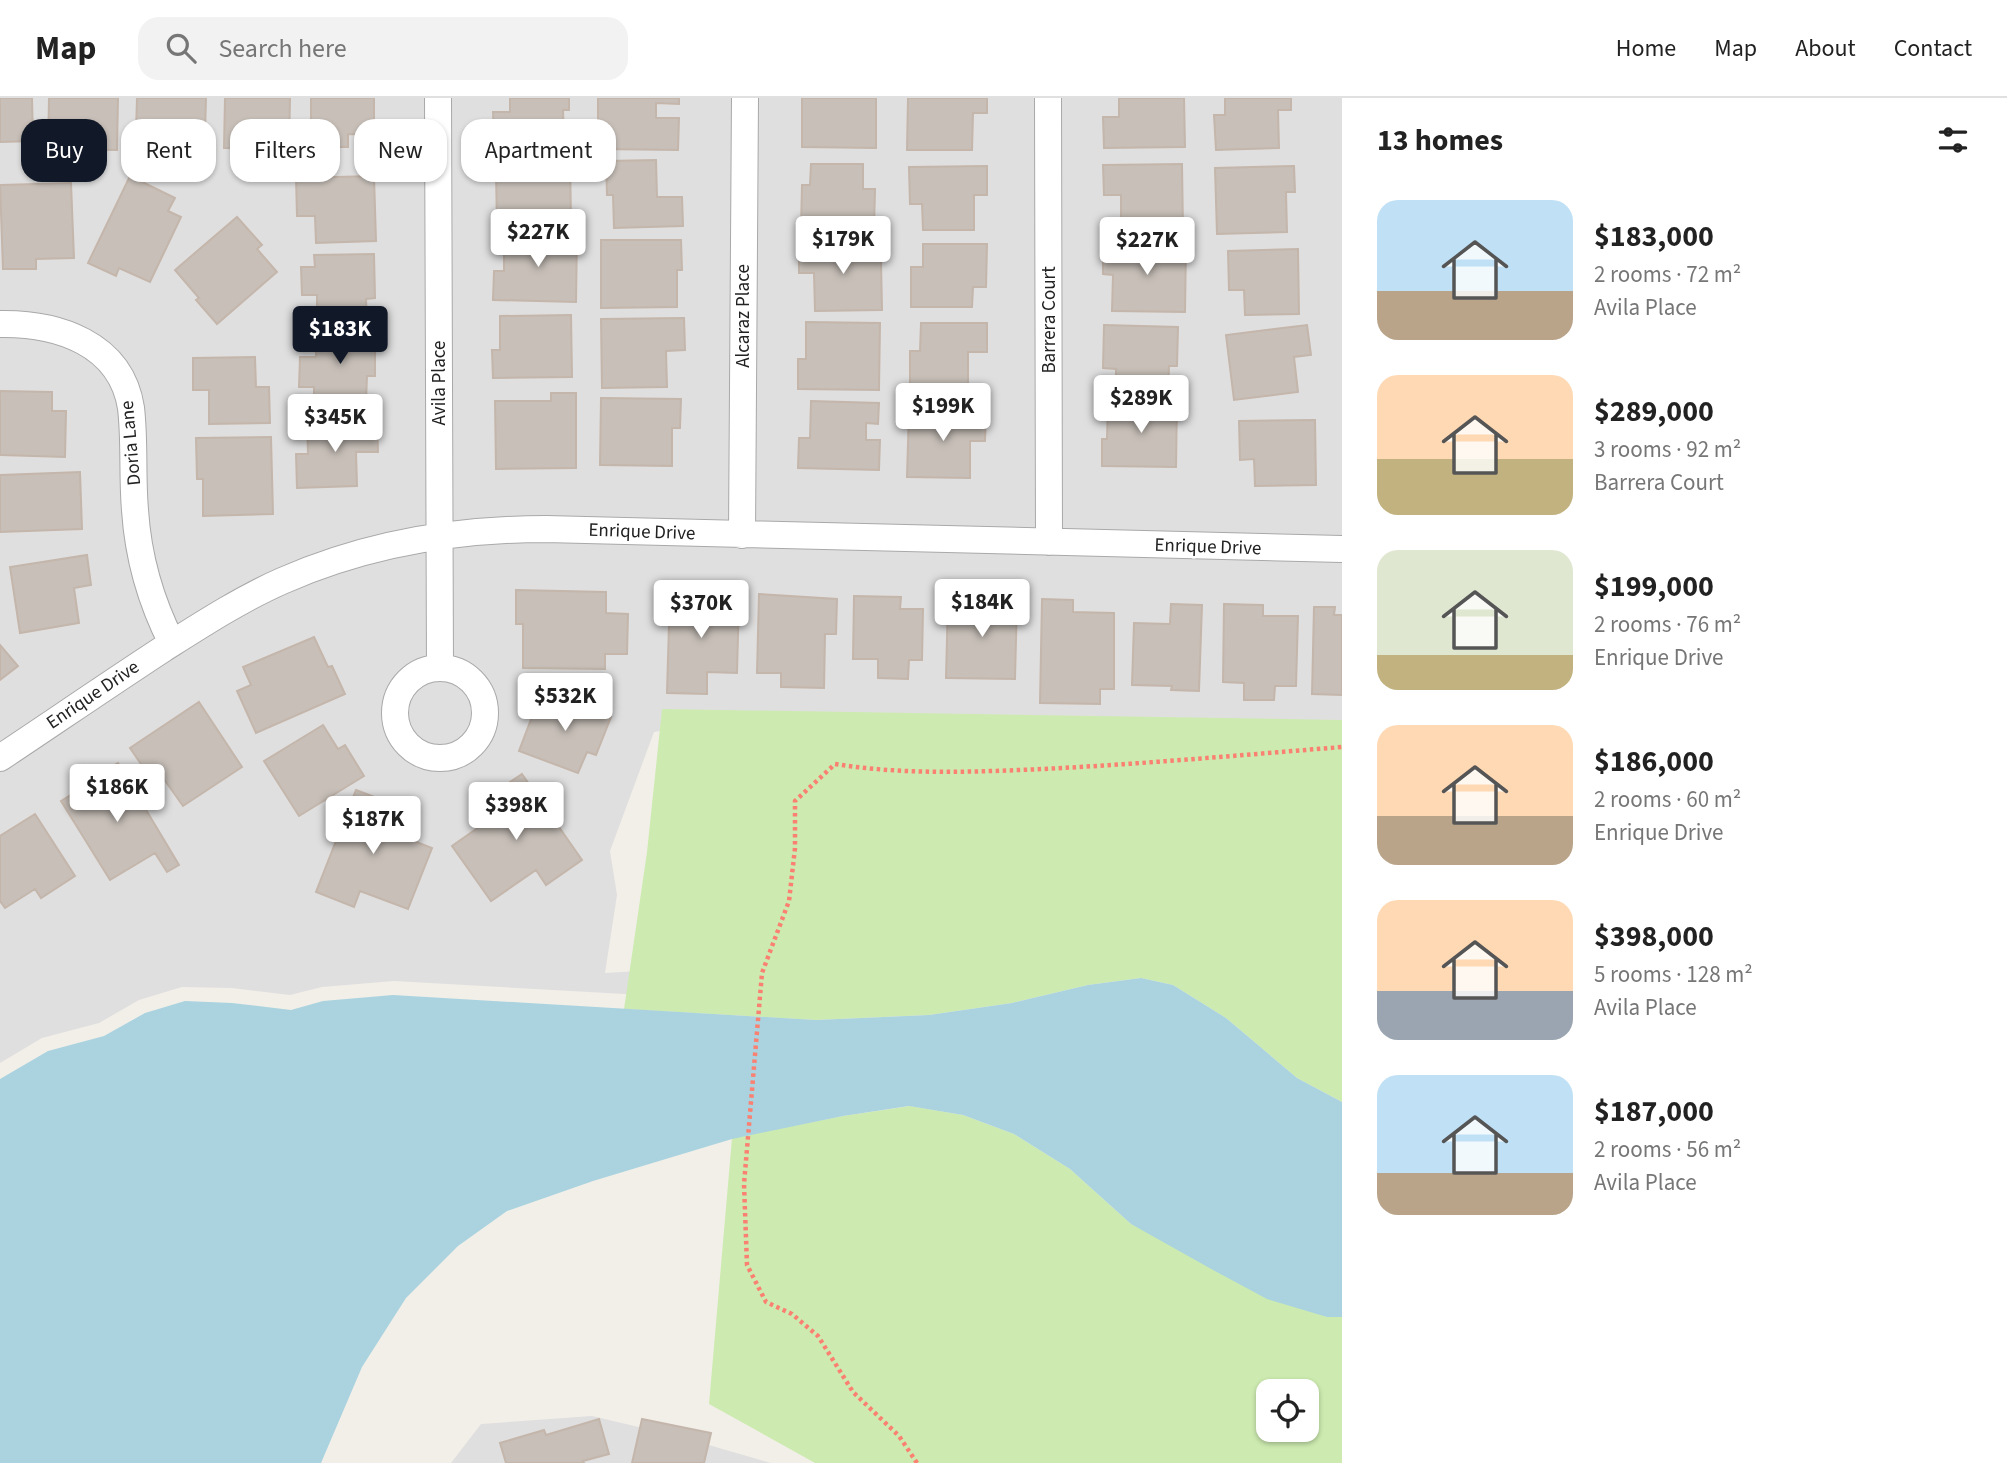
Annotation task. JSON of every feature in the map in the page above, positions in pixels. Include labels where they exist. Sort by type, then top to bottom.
[{"type":"street","name":"Avila Place","points":[[438,98],[440,668]]},
{"type":"street","name":"Alcaraz Place","points":[[742,535],[745,98]]},
{"type":"street","name":"Barrera Court","points":[[1048,98],[1049,542]]},
{"type":"street","name":"Doria Lane","points":[[0,324],[22,323],[55,328],[80,339],[105,357],[124,382],[130,406],[135,509],[140,547],[151,595],[172,643]]},
{"type":"street","name":"Enrique Drive","points":[[0,758],[172,643],[281,581],[328,562],[387,545],[439,536],[494,529],[1342,550]]},
{"type":"path","points":[[917,1463],[899,1436],[853,1392],[818,1336],[792,1314],[766,1302],[747,1265],[744,1184],[762,973],[789,901],[795,848],[795,801],[835,764],[872,770],[995,771],[1086,767],[1342,747]]},
{"type":"shaded area","points":[[0,98],[1342,98],[1342,747],[742,717],[654,732],[610,851],[617,895],[605,973],[656,970],[750,1001],[394,981],[322,987],[290,995],[232,988],[182,987],[139,1000],[99,1023],[42,1038],[0,1063]]},
{"type":"shaded area","points":[[592,1416],[681,1437],[771,1463],[451,1463],[481,1424]]},
{"type":"green space","points":[[662,709],[1342,720],[1342,1102],[1297,1078],[1226,1018],[1173,985],[1141,978],[1088,985],[1012,1003],[929,1015],[816,1020],[624,1009],[647,852]]},
{"type":"green space","points":[[910,1106],[963,1115],[1014,1134],[1070,1169],[1131,1224],[1327,1317],[1342,1317],[1342,1463],[815,1463],[709,1404],[732,1138]]},
{"type":"water","points":[[1141,978],[1173,985],[1226,1018],[1297,1078],[1342,1102],[1342,1317],[1327,1317],[1267,1299],[1213,1270],[1131,1224],[1070,1169],[1014,1134],[963,1115],[909,1106],[843,1116],[732,1139],[593,1181],[507,1211],[458,1246],[406,1298],[362,1367],[321,1463],[0,1463],[0,1079],[48,1051],[104,1036],[145,1013],[185,1001],[291,1010],[323,1001],[393,995],[816,1020],[929,1015],[1012,1003],[1088,985]]},
{"type":"building","points":[[0,98],[32,98],[32,119],[21,119],[21,141],[0,142]]},
{"type":"building","points":[[49,98],[118,98],[117,150],[107,150],[107,119],[49,119]]},
{"type":"building","points":[[137,98],[206,98],[205,119],[136,119]]},
{"type":"building","points":[[225,98],[290,98],[290,119],[230,119],[230,148],[224,148]]},
{"type":"building","points":[[311,98],[374,98],[374,119],[354,119],[354,134],[348,134],[348,147],[340,147],[340,119],[311,119]]},
{"type":"building","points":[[510,98],[569,98],[569,110],[563,110],[563,119],[493,119],[493,112],[510,112]]},
{"type":"building","points":[[598,98],[679,98],[679,104],[656,103],[656,118],[679,118],[678,150],[616,149],[616,119],[598,119]]},
{"type":"building","points":[[802,98],[876,98],[876,148],[802,147]]},
{"type":"building","points":[[908,98],[987,98],[987,113],[973,113],[972,150],[907,150]]},
{"type":"building","points":[[1119,98],[1184,98],[1185,147],[1104,148],[1103,117],[1119,117]]},
{"type":"building","points":[[1225,98],[1291,98],[1291,110],[1278,110],[1279,148],[1216,150],[1214,115],[1225,115]]},
{"type":"building","points":[[656,160],[657,197],[682,197],[683,226],[614,228],[613,195],[607,195],[607,182],[616,182],[616,161]]},
{"type":"building","points":[[811,164],[863,164],[863,189],[875,189],[874,229],[801,228],[802,185],[810,185]]},
{"type":"building","points":[[1182,164],[1183,231],[1121,232],[1121,195],[1104,195],[1103,165]]},
{"type":"building","points":[[987,166],[987,195],[974,195],[974,230],[923,230],[922,204],[910,204],[909,167]]},
{"type":"building","points":[[1294,166],[1295,192],[1286,192],[1287,232],[1217,234],[1215,168]]},
{"type":"building","points":[[340,177],[354,177],[354,182],[374,182],[376,241],[316,243],[315,216],[297,216],[296,182],[340,182]]},
{"type":"building","points":[[127,182],[142,182],[175,198],[168,211],[181,217],[150,282],[119,268],[116,276],[88,263]]},
{"type":"building","points":[[496,182],[570,182],[571,222],[497,223]]},
{"type":"building","points":[[71,183],[74,258],[36,259],[36,269],[3,269],[0,185]]},
{"type":"building","points":[[237,217],[262,245],[257,249],[277,272],[217,324],[175,270]]},
{"type":"building","points":[[504,234],[577,235],[576,302],[493,300],[494,271],[504,271]]},
{"type":"building","points":[[601,240],[681,240],[682,270],[677,270],[677,307],[601,308]]},
{"type":"building","points":[[799,243],[871,243],[871,261],[881,261],[882,310],[815,311],[814,273],[799,273]]},
{"type":"building","points":[[1103,243],[1186,245],[1185,312],[1112,311],[1113,275],[1103,274]]},
{"type":"building","points":[[923,244],[987,244],[986,287],[973,287],[972,307],[911,307],[911,267],[923,267]]},
{"type":"building","points":[[1298,249],[1299,314],[1245,315],[1244,290],[1229,290],[1228,251]]},
{"type":"building","points":[[374,254],[375,298],[366,299],[367,320],[317,321],[317,295],[302,295],[301,267],[315,267],[314,255]]},
{"type":"building","points":[[571,315],[572,377],[493,378],[492,350],[500,350],[500,316]]},
{"type":"building","points":[[684,318],[685,350],[666,351],[667,387],[602,388],[601,319]]},
{"type":"building","points":[[806,322],[880,323],[879,390],[798,389],[798,359],[806,359]]},
{"type":"building","points":[[921,323],[987,323],[987,352],[968,352],[968,390],[910,390],[910,351],[920,351]]},
{"type":"building","points":[[1104,325],[1178,327],[1177,366],[1169,366],[1168,391],[1116,390],[1116,369],[1103,368]]},
{"type":"building","points":[[1307,325],[1311,355],[1294,357],[1298,392],[1234,400],[1226,335]]},
{"type":"building","points":[[316,333],[375,333],[375,376],[367,376],[366,401],[314,400],[314,387],[299,387],[300,357],[316,357]]},
{"type":"building","points":[[255,357],[256,387],[269,387],[270,423],[209,424],[209,390],[193,390],[193,358]]},
{"type":"building","points":[[0,391],[52,392],[52,411],[66,411],[65,457],[0,455]]},
{"type":"building","points":[[551,393],[576,393],[576,468],[496,469],[495,401],[551,401]]},
{"type":"building","points":[[601,398],[681,399],[680,428],[672,428],[672,466],[600,465]]},
{"type":"building","points":[[811,401],[879,403],[878,424],[866,423],[866,440],[880,440],[879,470],[798,468],[799,438],[810,438]]},
{"type":"building","points":[[1108,402],[1177,403],[1176,467],[1102,466],[1102,439],[1107,439]]},
{"type":"building","points":[[909,410],[986,412],[985,441],[970,441],[970,478],[907,477]]},
{"type":"building","points":[[1315,420],[1316,485],[1255,486],[1254,459],[1240,460],[1239,421]]},
{"type":"building","points":[[377,422],[378,452],[356,452],[357,486],[297,488],[296,454],[308,454],[307,423]]},
{"type":"building","points":[[271,437],[273,514],[203,516],[203,479],[197,479],[196,438]]},
{"type":"building","points":[[80,472],[82,529],[0,532],[0,475]]},
{"type":"building","points":[[87,555],[91,585],[74,588],[79,623],[20,633],[10,567]]},
{"type":"building","points":[[516,590],[606,592],[606,613],[628,614],[627,654],[605,654],[605,669],[523,668],[523,624],[516,624]]},
{"type":"building","points":[[670,590],[700,591],[700,597],[739,598],[737,673],[707,672],[707,694],[667,693]]},
{"type":"building","points":[[759,594],[837,599],[836,634],[825,634],[824,688],[781,687],[781,673],[757,673]]},
{"type":"building","points":[[854,596],[901,597],[900,609],[923,609],[922,660],[909,660],[908,679],[878,678],[878,659],[853,659]]},
{"type":"building","points":[[948,599],[1017,600],[1015,679],[946,678]]},
{"type":"building","points":[[1042,599],[1073,600],[1073,612],[1114,613],[1114,689],[1100,689],[1100,704],[1040,703]]},
{"type":"building","points":[[1171,604],[1202,605],[1199,691],[1171,690],[1172,686],[1132,685],[1134,623],[1170,624]]},
{"type":"building","points":[[1224,604],[1263,605],[1263,616],[1298,616],[1296,686],[1275,686],[1274,700],[1244,700],[1244,683],[1223,682]]},
{"type":"building","points":[[1314,607],[1335,607],[1334,615],[1342,615],[1342,695],[1312,694]]},
{"type":"building","points":[[314,637],[345,694],[256,733],[237,691],[251,685],[243,667]]},
{"type":"building","points":[[0,645],[18,666],[0,680]]},
{"type":"building","points":[[551,694],[611,717],[596,755],[587,752],[578,773],[519,751],[535,709],[543,713]]},
{"type":"building","points":[[199,702],[242,767],[183,806],[161,775],[152,780],[130,748]]},
{"type":"building","points":[[323,725],[338,749],[345,745],[364,776],[299,816],[264,761]]},
{"type":"building","points":[[118,763],[179,865],[167,872],[155,853],[110,880],[61,801],[90,783],[88,780]]},
{"type":"building","points":[[522,774],[582,860],[546,885],[536,870],[491,901],[452,846],[496,815],[485,799]]},
{"type":"building","points":[[356,790],[401,807],[391,832],[432,848],[408,909],[360,891],[354,907],[316,892]]},
{"type":"building","points":[[35,814],[75,876],[41,898],[35,889],[5,908],[0,901],[0,836]]},
{"type":"building","points":[[599,1419],[609,1454],[583,1461],[584,1463],[506,1463],[500,1443],[544,1430],[546,1435]]},
{"type":"building","points":[[642,1419],[711,1433],[704,1463],[632,1463]]}]
